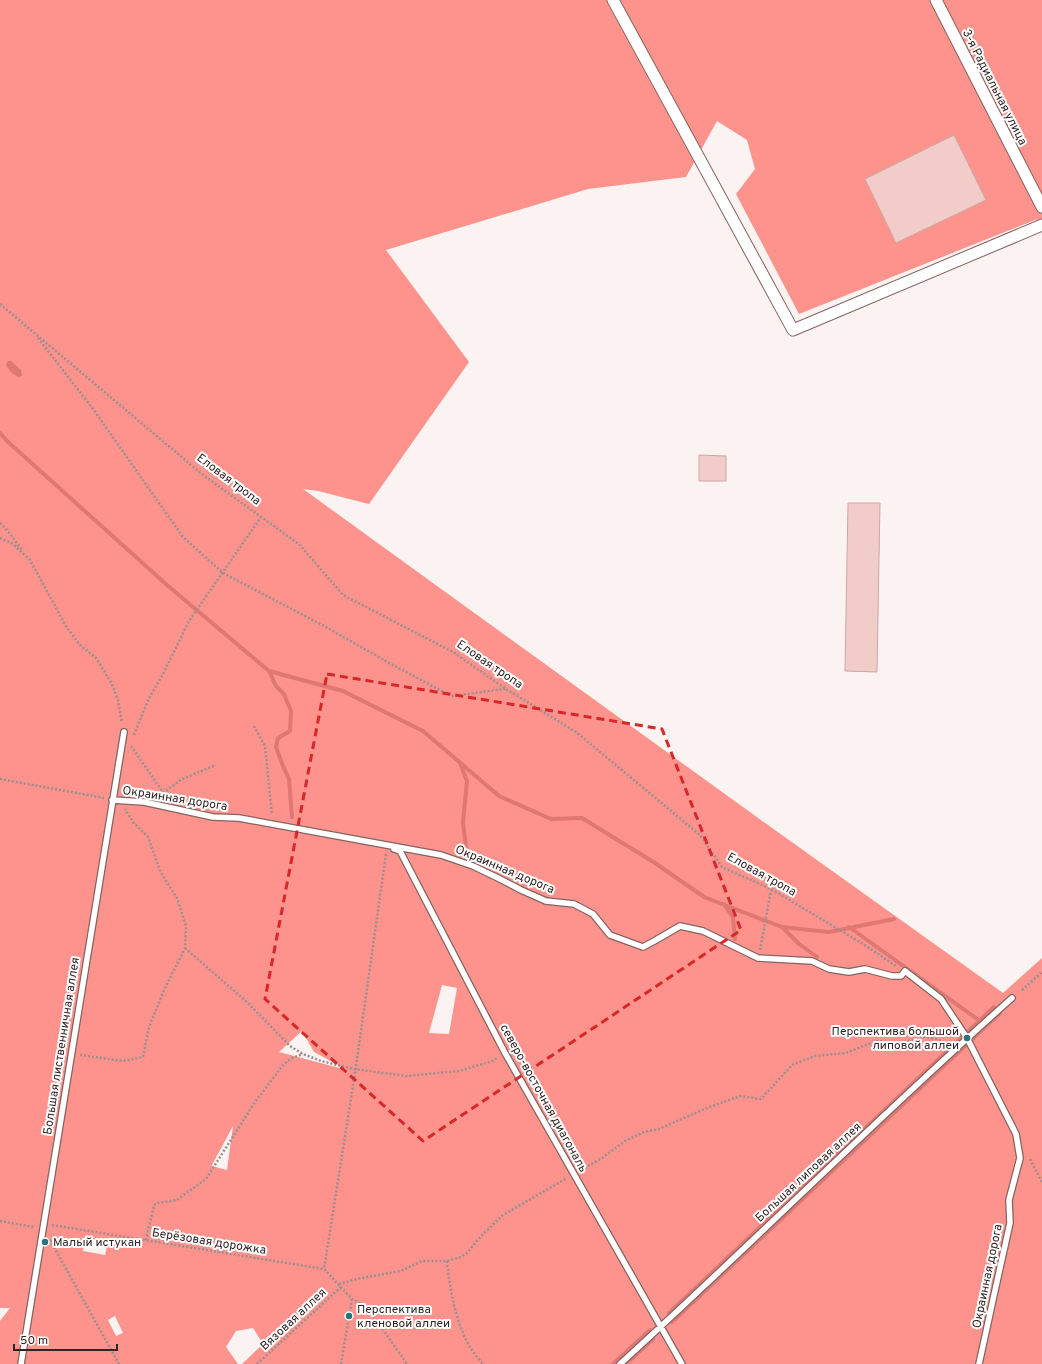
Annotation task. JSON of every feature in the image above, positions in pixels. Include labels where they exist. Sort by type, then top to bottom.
[{"type":"street","points":[[613,0],[793,330],[1042,225]]},
{"type":"street","name":"3-я Радиальная улица","points":[[936,0],[1042,207]]},
{"type":"lane","name":"Большая лиственничная аллея","points":[[22,1364],[71,1054],[115,800],[124,732]]},
{"type":"lane","name":"Окраинная дорога","points":[[115,800],[144,802],[213,817],[239,818],[441,855],[473,866],[520,890],[546,901],[574,904],[593,914],[610,935],[643,946],[680,926],[703,931],[758,958],[812,961],[829,969],[849,972],[865,969],[892,976],[901,976],[905,971]]},
{"type":"lane","name":"северо-восточная диагональ","points":[[387,846],[400,851],[505,1053],[682,1364]]},
{"type":"lane","points":[[905,971],[941,999],[967,1038]]},
{"type":"lane","name":"Большая липовая аллея","points":[[620,1364],[967,1038],[1012,998]]},
{"type":"lane","name":"Окраинная дорога","points":[[967,1038],[1016,1134],[1020,1158],[1009,1200],[1010,1223],[979,1364]]},
{"type":"path","name":"Еловая тропа","points":[[0,304],[203,475],[300,545],[343,596],[453,652],[506,689],[576,732],[700,835],[722,867],[771,889],[905,971]]},
{"type":"path","points":[[34,333],[93,410],[183,537],[223,573],[326,627],[451,696],[506,689]]},
{"type":"path","points":[[133,737],[148,700],[189,622],[261,517]]},
{"type":"path","points":[[0,523],[30,560],[67,628],[81,646],[96,658],[112,684],[118,700],[124,732],[130,744],[174,808]]},
{"type":"path","points":[[0,538],[13,544],[30,560]]},
{"type":"path","points":[[254,726],[265,746],[271,806],[273,819],[276,825]]},
{"type":"path","points":[[164,793],[182,779],[216,765]]},
{"type":"path","name":"Окраинная дорога","points":[[0,779],[115,800]]},
{"type":"path","points":[[71,1054],[123,1061],[143,1057],[149,1027],[164,988],[185,948],[186,926],[177,898],[161,873],[148,837],[133,822],[115,800]]},
{"type":"path","points":[[387,846],[324,1269],[352,1299],[364,1306],[374,1317],[407,1364]]},
{"type":"path","points":[[758,958],[771,889]]},
{"type":"path","points":[[185,948],[243,998],[290,1046],[303,1054],[321,1061],[355,1069],[406,1076],[459,1071],[493,1061],[505,1053]]},
{"type":"path","points":[[1022,990],[1042,972]]},
{"type":"path","points":[[339,1284],[361,1278],[401,1271],[422,1261],[447,1261],[460,1257],[467,1253],[481,1236],[503,1216],[602,1158],[625,1141],[644,1132],[659,1129],[707,1108],[740,1096],[761,1099],[792,1064],[815,1056],[846,1053],[876,1042],[899,1043],[925,1037],[936,1039],[953,1046],[959,1046]]},
{"type":"path","points":[[146,1240],[154,1205],[157,1203],[177,1200],[206,1179],[255,1102],[283,1065],[292,1058],[303,1054]]},
{"type":"path","name":"Берёзовая дорожка","points":[[0,1221],[146,1240],[324,1269]]},
{"type":"path","points":[[44,1226],[119,1364]]},
{"type":"path","points":[[447,1261],[450,1286],[456,1312],[469,1345],[483,1364]]},
{"type":"path","name":"Вязовая аллея","points":[[257,1364],[341,1287]]},
{"type":"path","points":[[341,1364],[352,1299]]},
{"type":"highlighted area","points":[[327,674],[662,729],[741,930],[423,1141],[265,999]]},
{"type":"shaded area","points":[[0,0],[1042,0],[1042,219],[1035,220],[799,314],[736,194],[755,169],[747,140],[717,121],[686,177],[588,189],[386,250],[469,362],[369,504],[318,491],[303,489],[1003,993],[1042,958],[1042,1364],[242,1364],[263,1344],[253,1328],[236,1331],[226,1347],[238,1364],[0,1364],[0,1321],[10,1308],[0,1308]],"holes":[[[442,985],[457,988],[449,1034],[429,1033]],[[302,1031],[314,1052],[347,1070],[279,1052]],[[233,1126],[227,1170],[212,1165]],[[85,1238],[108,1242],[105,1255],[83,1251]],[[115,1316],[123,1333],[116,1336],[108,1320]]]},
{"type":"shaded area","points":[[8,361],[11,361],[21,370],[22,376],[18,377],[11,372],[6,365]]},
{"type":"building","points":[[954,135],[986,200],[896,243],[865,179]]},
{"type":"building","points":[[699,455],[726,456],[726,481],[699,481]]},
{"type":"building","points":[[848,503],[880,503],[877,672],[845,671]]},
{"type":"waterway","points":[[0,433],[7,441],[167,585],[269,671],[343,691],[423,731],[499,796],[551,819],[582,818],[655,863],[704,897],[782,927],[829,932],[894,919]]},
{"type":"waterway","points":[[269,671],[276,686],[284,694],[291,711],[290,731],[278,738],[276,747],[289,779],[292,817]]},
{"type":"waterway","points":[[460,763],[467,781],[463,822],[467,855]]},
{"type":"waterway","points":[[724,904],[733,917],[735,939]]},
{"type":"waterway","points":[[782,927],[799,944],[817,957]]},
{"type":"waterway","points":[[849,927],[980,1021],[980,1023]]},
{"type":"waterway","points":[[669,1313],[994,1007]]},
{"type":"waterway","points":[[672,1322],[1000,1013]]},
{"type":"waterway","points":[[613,1364],[650,1330]]},
{"type":"waterway","points":[[626,1364],[653,1339]]},
{"type":"place","name":"Перспектива большой липовой аллеи","points":[[967,1038]]},
{"type":"place","name":"Малый истукан","points":[[45,1242]]},
{"type":"place","name":"Перспектива кленовой аллеи","points":[[349,1316]]}]
